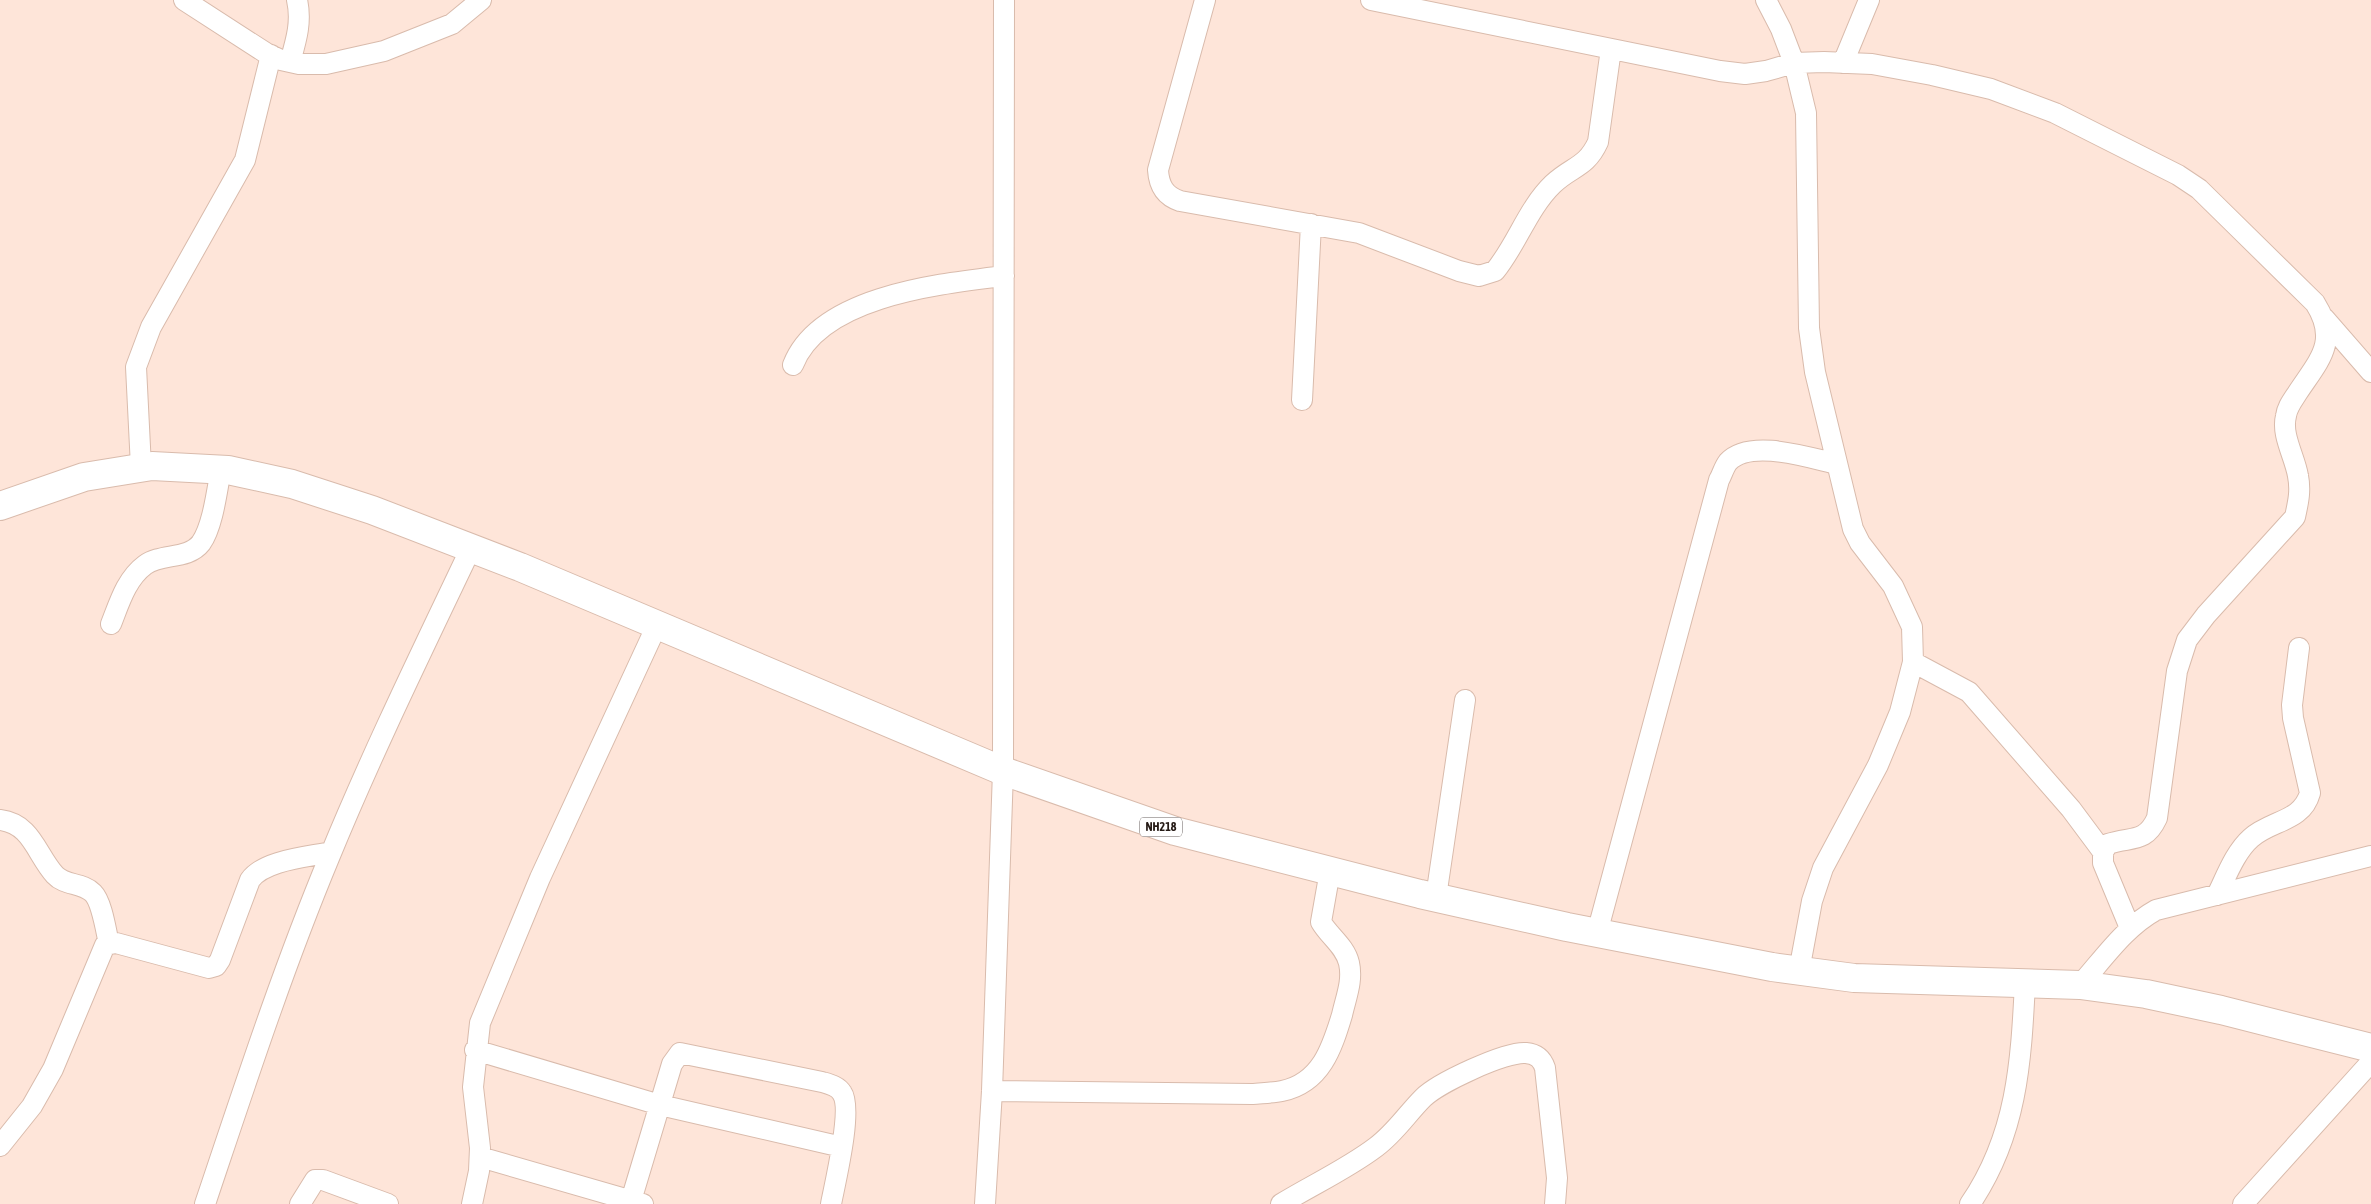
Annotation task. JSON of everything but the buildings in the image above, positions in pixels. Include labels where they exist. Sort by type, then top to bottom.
[{"type":"highway","name":"NH218","points":[[0,506],[84,477],[152,466],[221,469],[292,484],[372,510],[471,548],[657,624],[886,724],[1003,771],[1175,832],[1436,897],[1597,933],[1799,971],[1854,978],[2080,985],[2146,994],[2221,1010],[2371,1048]]},
{"type":"street","points":[[184,0],[271,55],[290,62],[326,64],[384,52],[452,24],[481,0]]},
{"type":"street","points":[[290,62],[299,27],[300,13],[297,0]]},
{"type":"street","points":[[985,1204],[992,1091],[1003,771],[1004,0]]},
{"type":"street","points":[[1205,0],[1158,170],[1159,181],[1163,191],[1171,198],[1180,201],[1359,234],[1459,272],[1479,276],[1495,271],[1540,198],[1554,183],[1592,156],[1598,142],[1611,49]]},
{"type":"street","points":[[1371,0],[1720,71],[1746,74],[1766,71],[1794,63],[1872,64],[1924,73],[1991,89],[2054,113],[2178,175],[2199,189],[2315,303],[2324,318],[2371,372]]},
{"type":"street","points":[[1766,0],[1781,29],[1794,63],[1806,113],[1809,328],[1815,372],[1853,529],[1860,542],[1893,586],[1912,627],[1913,662],[1900,712],[1878,765],[1823,868],[1812,901],[1799,971]]},
{"type":"street","points":[[1843,63],[1870,0]]},
{"type":"street","points":[[141,467],[136,387],[138,361],[152,327],[245,160],[271,55]]},
{"type":"street","points":[[1302,400],[1311,224]]},
{"type":"street","points":[[793,365],[799,350],[811,336],[831,322],[857,308],[899,294],[944,283],[1004,276]]},
{"type":"street","points":[[2130,928],[2103,863],[2103,852],[2108,844],[2143,837],[2151,831],[2157,818],[2177,671],[2187,640],[2206,615],[2294,518],[2300,496],[2298,476],[2284,425],[2286,415],[2326,345],[2327,330],[2324,318]]},
{"type":"street","points":[[1597,933],[1719,480],[1727,463],[1740,454],[1756,451],[1782,452],[1838,464]]},
{"type":"street","points":[[111,624],[121,597],[134,576],[146,564],[189,552],[200,544],[207,533],[221,469]]},
{"type":"street","points":[[205,1204],[267,1020],[331,852],[384,730],[471,548]]},
{"type":"street","points":[[472,1204],[480,1157],[478,1117],[473,1087],[475,1050],[480,1023],[540,878],[657,624]]},
{"type":"street","points":[[2217,895],[2250,838],[2263,829],[2298,813],[2307,804],[2310,792],[2292,706],[2300,648]]},
{"type":"street","points":[[1913,662],[1968,692],[2071,809],[2103,852]]},
{"type":"street","points":[[1436,897],[1465,700]]},
{"type":"street","points":[[0,820],[12,822],[22,827],[55,875],[63,881],[84,886],[92,892],[97,899],[109,944]]},
{"type":"street","points":[[0,1146],[32,1106],[53,1069],[101,949],[109,944],[116,943],[209,968],[216,966],[254,874],[274,865],[331,852]]},
{"type":"street","points":[[2080,985],[2130,928],[2140,919],[2156,910],[2371,856]]},
{"type":"street","points":[[992,1091],[1252,1094],[1283,1091],[1304,1083],[1321,1068],[1332,1047],[1350,987],[1351,973],[1345,952],[1321,922],[1330,871]]},
{"type":"street","points":[[1970,1204],[1982,1186],[2003,1142],[2016,1094],[2022,1043],[2025,983]]},
{"type":"street","points":[[475,1050],[660,1105],[842,1146]]},
{"type":"street","points":[[1281,1204],[1375,1148],[1392,1133],[1424,1097],[1445,1082],[1473,1069],[1525,1052],[1536,1055],[1542,1060],[1545,1068],[1557,1178],[1555,1204]]},
{"type":"street","points":[[480,1157],[635,1203],[672,1064],[680,1053],[822,1082],[835,1086],[843,1093],[845,1105],[842,1146],[831,1204]]},
{"type":"street","points":[[2243,1204],[2371,1062]]},
{"type":"street","points":[[300,1204],[310,1185],[315,1180],[323,1180],[388,1204]]}]
